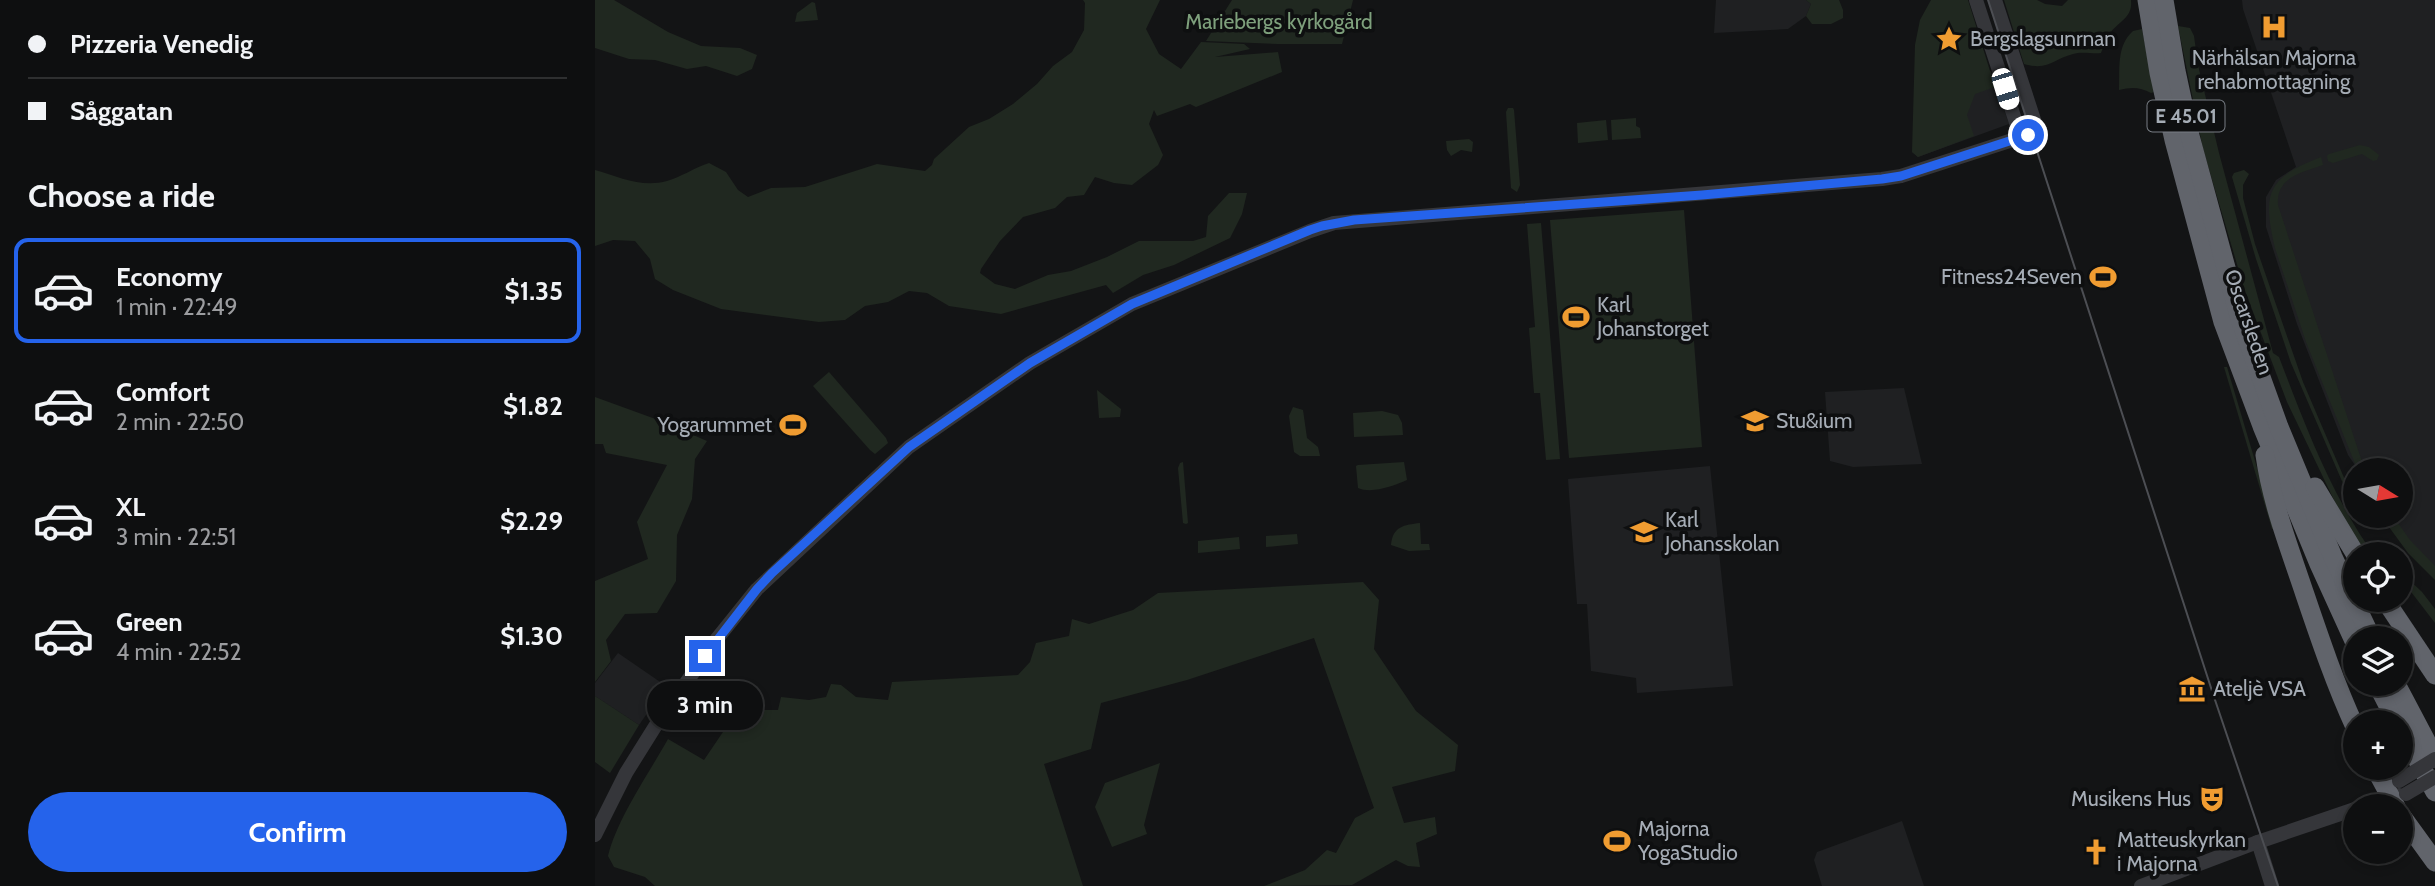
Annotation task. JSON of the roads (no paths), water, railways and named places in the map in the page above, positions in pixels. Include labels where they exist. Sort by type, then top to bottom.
[{"type":"highway","name":"Oscarsleden","points":[[2147,0],[2159,73],[2223,322],[2366,626]]},
{"type":"highway","name":"Oscarsleden","points":[[2164,0],[2179,84],[2214,230],[2271,426],[2319,564],[2348,626]]},
{"type":"highway","points":[[2271,426],[2347,542]]},
{"type":"highway","points":[[2271,426],[2271,490],[2333,677],[2348,710]]},
{"type":"highway","points":[[2393,612],[2435,675]]},
{"type":"highway","points":[[2402,696],[2435,758]]},
{"type":"highway","points":[[2413,752],[2435,792]]},
{"type":"highway","points":[[2385,780],[2397,794]]},
{"type":"highway","points":[[2413,832],[2435,862]]},
{"type":"street","points":[[1976,0],[2029,135]]},
{"type":"street","points":[[1995,0],[2029,135]]},
{"type":"street","points":[[595,835],[626,773],[660,717],[716,639],[772,573],[909,447],[1030,363],[1132,304],[1310,230],[1334,223],[1882,179],[1901,176],[2029,135]]},
{"type":"street","points":[[2399,794],[2435,758]]},
{"type":"street","points":[[2400,794],[2435,777]]},
{"type":"street","points":[[2141,886],[2343,813]]},
{"type":"street","points":[[2258,842],[2272,886]]},
{"type":"tram line","points":[[1988,0],[2278,886]]},
{"type":"place","name":"Närhälsan Majorna rehabmottagning","points":[[2274,27]]},
{"type":"place","name":"Bergslagsunrnan","points":[[1949,39]]},
{"type":"place","name":"Fitness24Seven","points":[[2103,277]]},
{"type":"place","name":"Karl Johanstorget","points":[[1576,317]]},
{"type":"place","name":"Stu&ium","points":[[1755,421]]},
{"type":"place","name":"Yogarummet","points":[[793,425]]},
{"type":"place","name":"Karl Johansskolan","points":[[1644,532]]},
{"type":"place","name":"Ateljè VSA","points":[[2192,689]]},
{"type":"place","name":"Musikens Hus","points":[[2212,799]]},
{"type":"place","name":"Majorna YogaStudio","points":[[1617,841]]},
{"type":"place","name":"Matteuskyrkan i Majorna","points":[[2096,852]]},
{"type":"park label","name":"Mariebergs kyrkogård","points":[[1279,22]]}]
